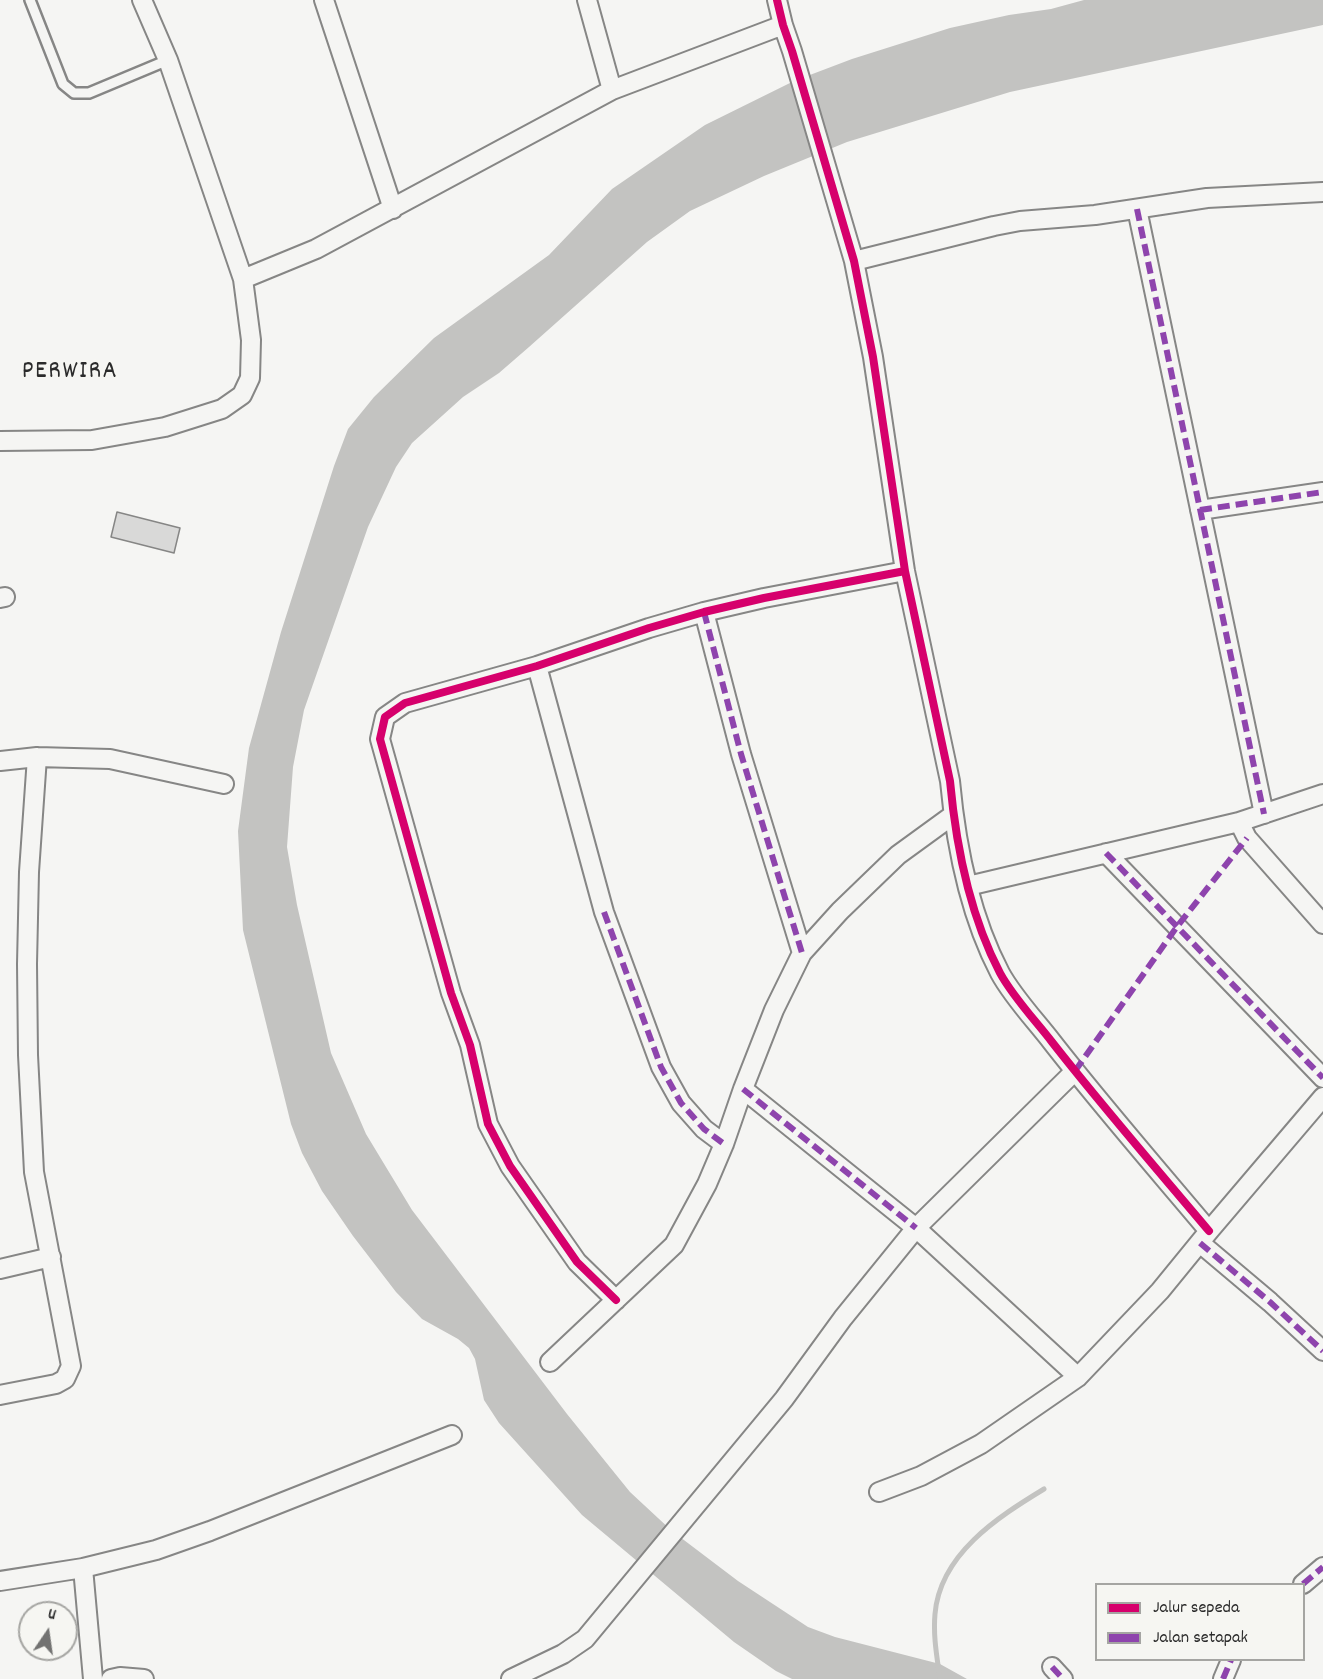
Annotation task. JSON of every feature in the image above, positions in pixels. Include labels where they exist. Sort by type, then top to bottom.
[{"type":"street","points":[[0,441],[92,440],[165,427],[222,409],[242,395],[250,378],[251,340],[243,279],[168,60],[142,0]]},
{"type":"street","points":[[324,0],[393,209]]},
{"type":"street","points":[[587,0],[612,90]]},
{"type":"street","points":[[777,0],[854,261],[873,357],[904,571],[950,780],[953,815],[968,886],[986,945],[1001,975],[1204,1237],[1323,1351]]},
{"type":"street","points":[[243,279],[316,249],[612,90],[783,25]]},
{"type":"street","points":[[854,261],[994,225],[1095,215],[1207,198],[1323,192]]},
{"type":"street","points":[[1137,209],[1264,814]]},
{"type":"street","points":[[1200,510],[1323,492]]},
{"type":"street","points":[[616,1300],[577,1262],[510,1166],[488,1124],[470,1045],[451,993],[380,740],[385,717],[405,703],[537,666],[704,612],[904,571]]},
{"type":"street","points":[[704,612],[736,737],[802,953]]},
{"type":"street","points":[[537,666],[604,912],[661,1067],[681,1103],[704,1129],[724,1144]]},
{"type":"street","points":[[0,761],[37,757],[110,759],[224,784]]},
{"type":"street","points":[[0,1395],[56,1384],[65,1379],[71,1366],[34,1172],[28,1055],[27,964],[29,872],[37,757]]},
{"type":"street","points":[[968,886],[1239,822],[1323,794]]},
{"type":"street","points":[[550,1362],[674,1245],[707,1184],[774,1010],[802,953],[840,910],[898,855],[953,815]]},
{"type":"street","points":[[1239,822],[1247,838],[1323,924]]},
{"type":"street","points":[[1106,853],[1323,1078]]},
{"type":"street","points":[[511,1679],[563,1654],[585,1639],[784,1399],[843,1318],[916,1228],[1075,1071]]},
{"type":"street","points":[[743,1089],[916,1228],[1078,1377]]},
{"type":"street","points":[[879,1492],[921,1476],[981,1444],[1078,1377],[1160,1291],[1323,1097]]},
{"type":"street","points":[[0,1269],[51,1257]]},
{"type":"street","points":[[0,1581],[83,1568],[156,1550],[210,1531],[452,1435]]},
{"type":"street","points":[[1304,1583],[1323,1567]]},
{"type":"street","points":[[83,1568],[93,1679]]},
{"type":"street","points":[[1223,1679],[1230,1661]]},
{"type":"street","points":[[111,1679],[120,1677],[144,1679]]},
{"type":"lane","points":[[30,0],[63,84],[74,93],[89,93],[168,60]]},
{"type":"shaded area","points":[[1084,0],[1323,0],[1323,25],[1010,92],[847,142],[764,176],[690,211],[647,242],[499,373],[463,397],[412,443],[396,467],[368,527],[304,710],[293,767],[287,847],[297,905],[331,1053],[366,1134],[412,1210],[567,1414],[630,1492],[672,1531],[738,1581],[808,1627],[835,1637],[940,1664],[967,1679],[792,1679],[776,1671],[734,1642],[582,1515],[499,1423],[484,1400],[475,1359],[469,1348],[458,1339],[422,1319],[396,1292],[322,1191],[302,1153],[291,1124],[243,930],[238,831],[249,748],[281,632],[348,429],[374,397],[434,338],[549,255],[612,189],[705,125],[794,81],[852,59],[950,28],[1009,15],[1051,9]]},
{"type":"building","points":[[117,512],[180,528],[174,553],[111,537]]},
{"type":"waterway","points":[[940,1679],[935,1638],[935,1614],[939,1593],[948,1573],[960,1555],[991,1525],[1044,1489]]},
{"type":"marked path","points":[[1137,209],[1264,814]]},
{"type":"marked path","points":[[1200,510],[1323,492]]},
{"type":"marked path","points":[[704,612],[741,754],[802,953]]},
{"type":"marked path","points":[[1075,1071],[1176,928],[1247,838]]},
{"type":"marked path","points":[[1106,853],[1323,1078]]},
{"type":"marked path","points":[[604,912],[661,1067],[681,1103],[704,1129],[724,1144]]},
{"type":"marked path","points":[[743,1089],[916,1228]]},
{"type":"marked path","points":[[1200,1243],[1270,1302],[1323,1351]]},
{"type":"marked path","points":[[1304,1583],[1323,1567]]},
{"type":"marked path","points":[[1223,1679],[1231,1661]]},
{"type":"marked path","points":[[1052,1667],[1063,1679]]},
{"type":"cycle path","points":[[777,0],[854,261],[873,357],[905,571],[950,781],[960,855],[980,927],[1000,973],[1018,1000],[1209,1231]]},
{"type":"cycle path","points":[[616,1300],[577,1262],[510,1166],[488,1124],[470,1045],[451,993],[380,739],[385,717],[405,703],[537,666],[704,612],[905,571]]},
{"type":"district","name":"PERWIRA","points":[[70,373]]}]
